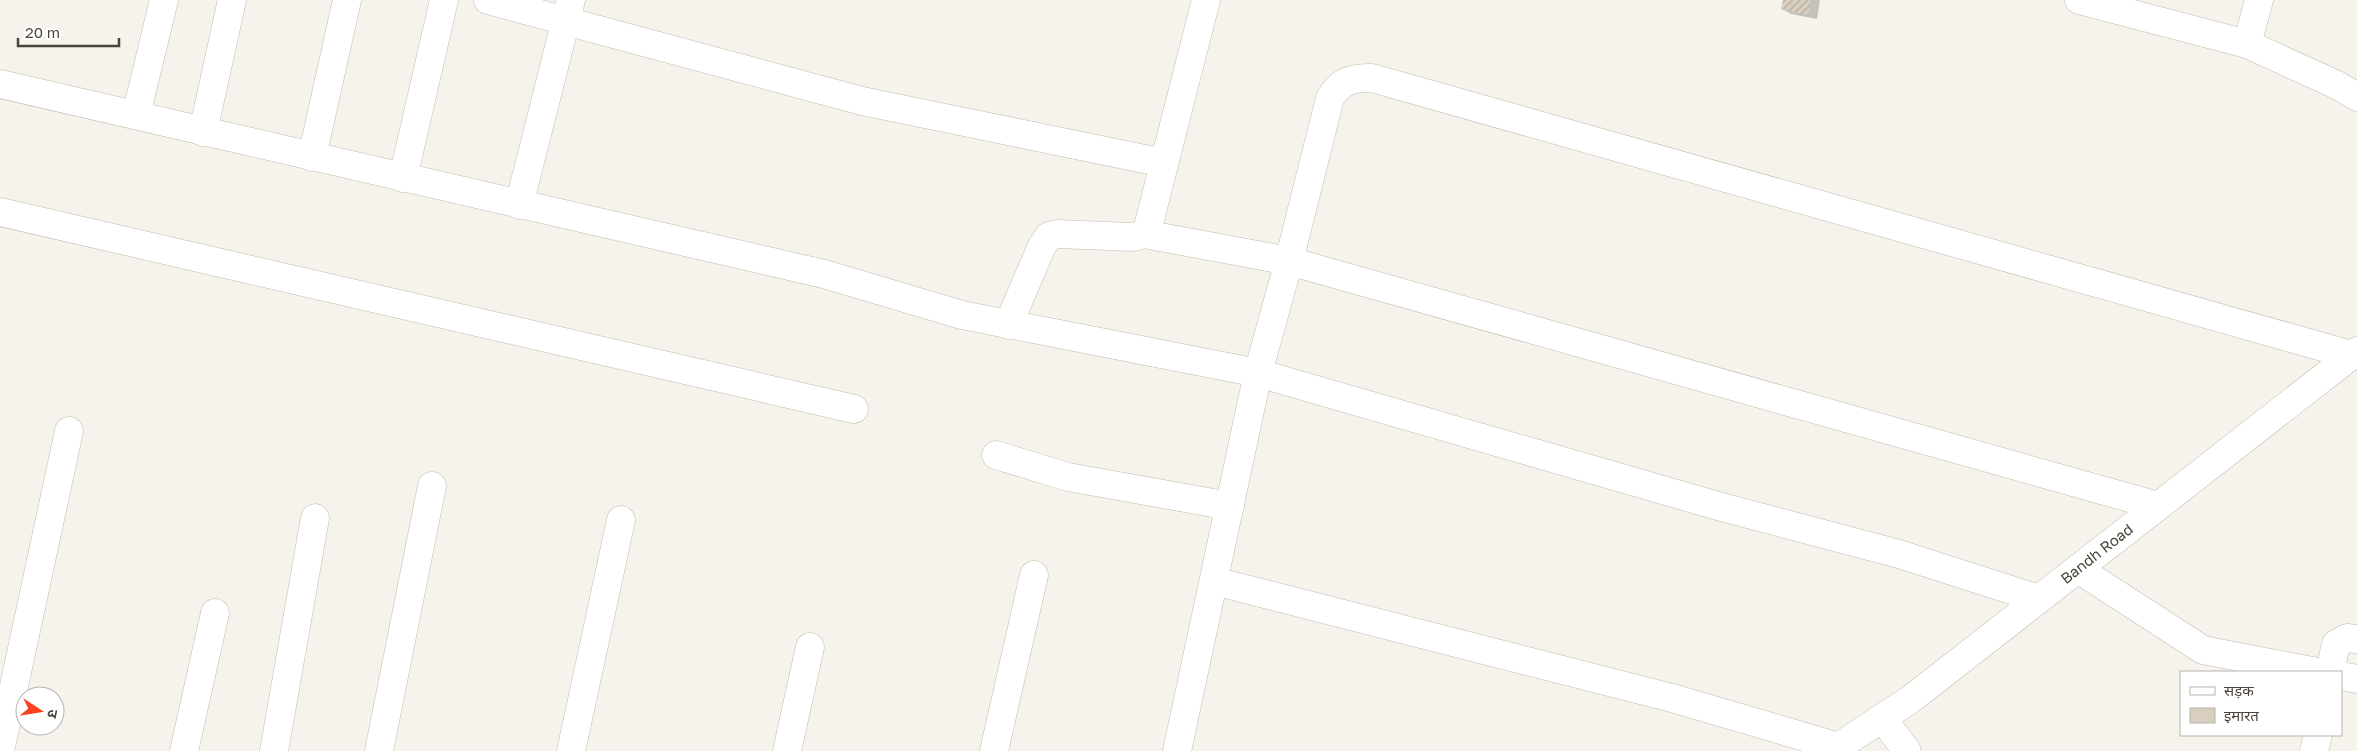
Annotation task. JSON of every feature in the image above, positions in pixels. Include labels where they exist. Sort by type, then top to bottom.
[{"type":"street","points":[[136,115],[164,0]]},
{"type":"street","points":[[203,132],[232,0]]},
{"type":"street","points":[[312,157],[347,0]]},
{"type":"street","points":[[403,178],[444,0]]},
{"type":"street","points":[[488,0],[568,10],[862,101],[1164,163]]},
{"type":"street","points":[[1144,234],[1148,227],[1206,0]]},
{"type":"street","points":[[2079,0],[2247,44],[2337,85],[2357,97]]},
{"type":"street","points":[[2247,44],[2259,0]]},
{"type":"street","points":[[519,205],[568,10]]},
{"type":"street","points":[[1178,751],[1258,373],[1289,261],[1330,98],[1336,88],[1344,81],[1372,78],[2354,353]]},
{"type":"street","points":[[0,84],[824,274],[962,315],[1258,373],[1718,506],[1899,554],[2039,599]]},
{"type":"street","points":[[0,212],[854,409]]},
{"type":"street","points":[[1008,325],[1042,246],[1049,236],[1057,234],[1134,237],[1144,234],[1289,261],[2158,506]]},
{"type":"street","name":"Bandh Road","points":[[1835,749],[1911,699],[2354,353]]},
{"type":"street","points":[[0,751],[69,431]]},
{"type":"street","points":[[996,455],[1068,477],[1230,506]]},
{"type":"street","points":[[379,751],[432,486]]},
{"type":"street","points":[[274,751],[315,518]]},
{"type":"street","points":[[570,751],[621,520]]},
{"type":"street","points":[[2078,569],[2203,650],[2312,671]]},
{"type":"street","points":[[994,751],[1034,575]]},
{"type":"street","points":[[1214,581],[1672,698],[1835,749]]},
{"type":"street","points":[[184,751],[215,613]]},
{"type":"street","points":[[2330,671],[2336,644],[2347,638],[2357,639]]},
{"type":"street","points":[[788,751],[810,647]]},
{"type":"street","points":[[2342,676],[2357,679]]},
{"type":"street","points":[[1882,718],[1907,751]]},
{"type":"street","points":[[2314,751],[2318,736]]},
{"type":"building","points":[[1783,0],[1811,0],[1808,15],[1781,9]]}]
